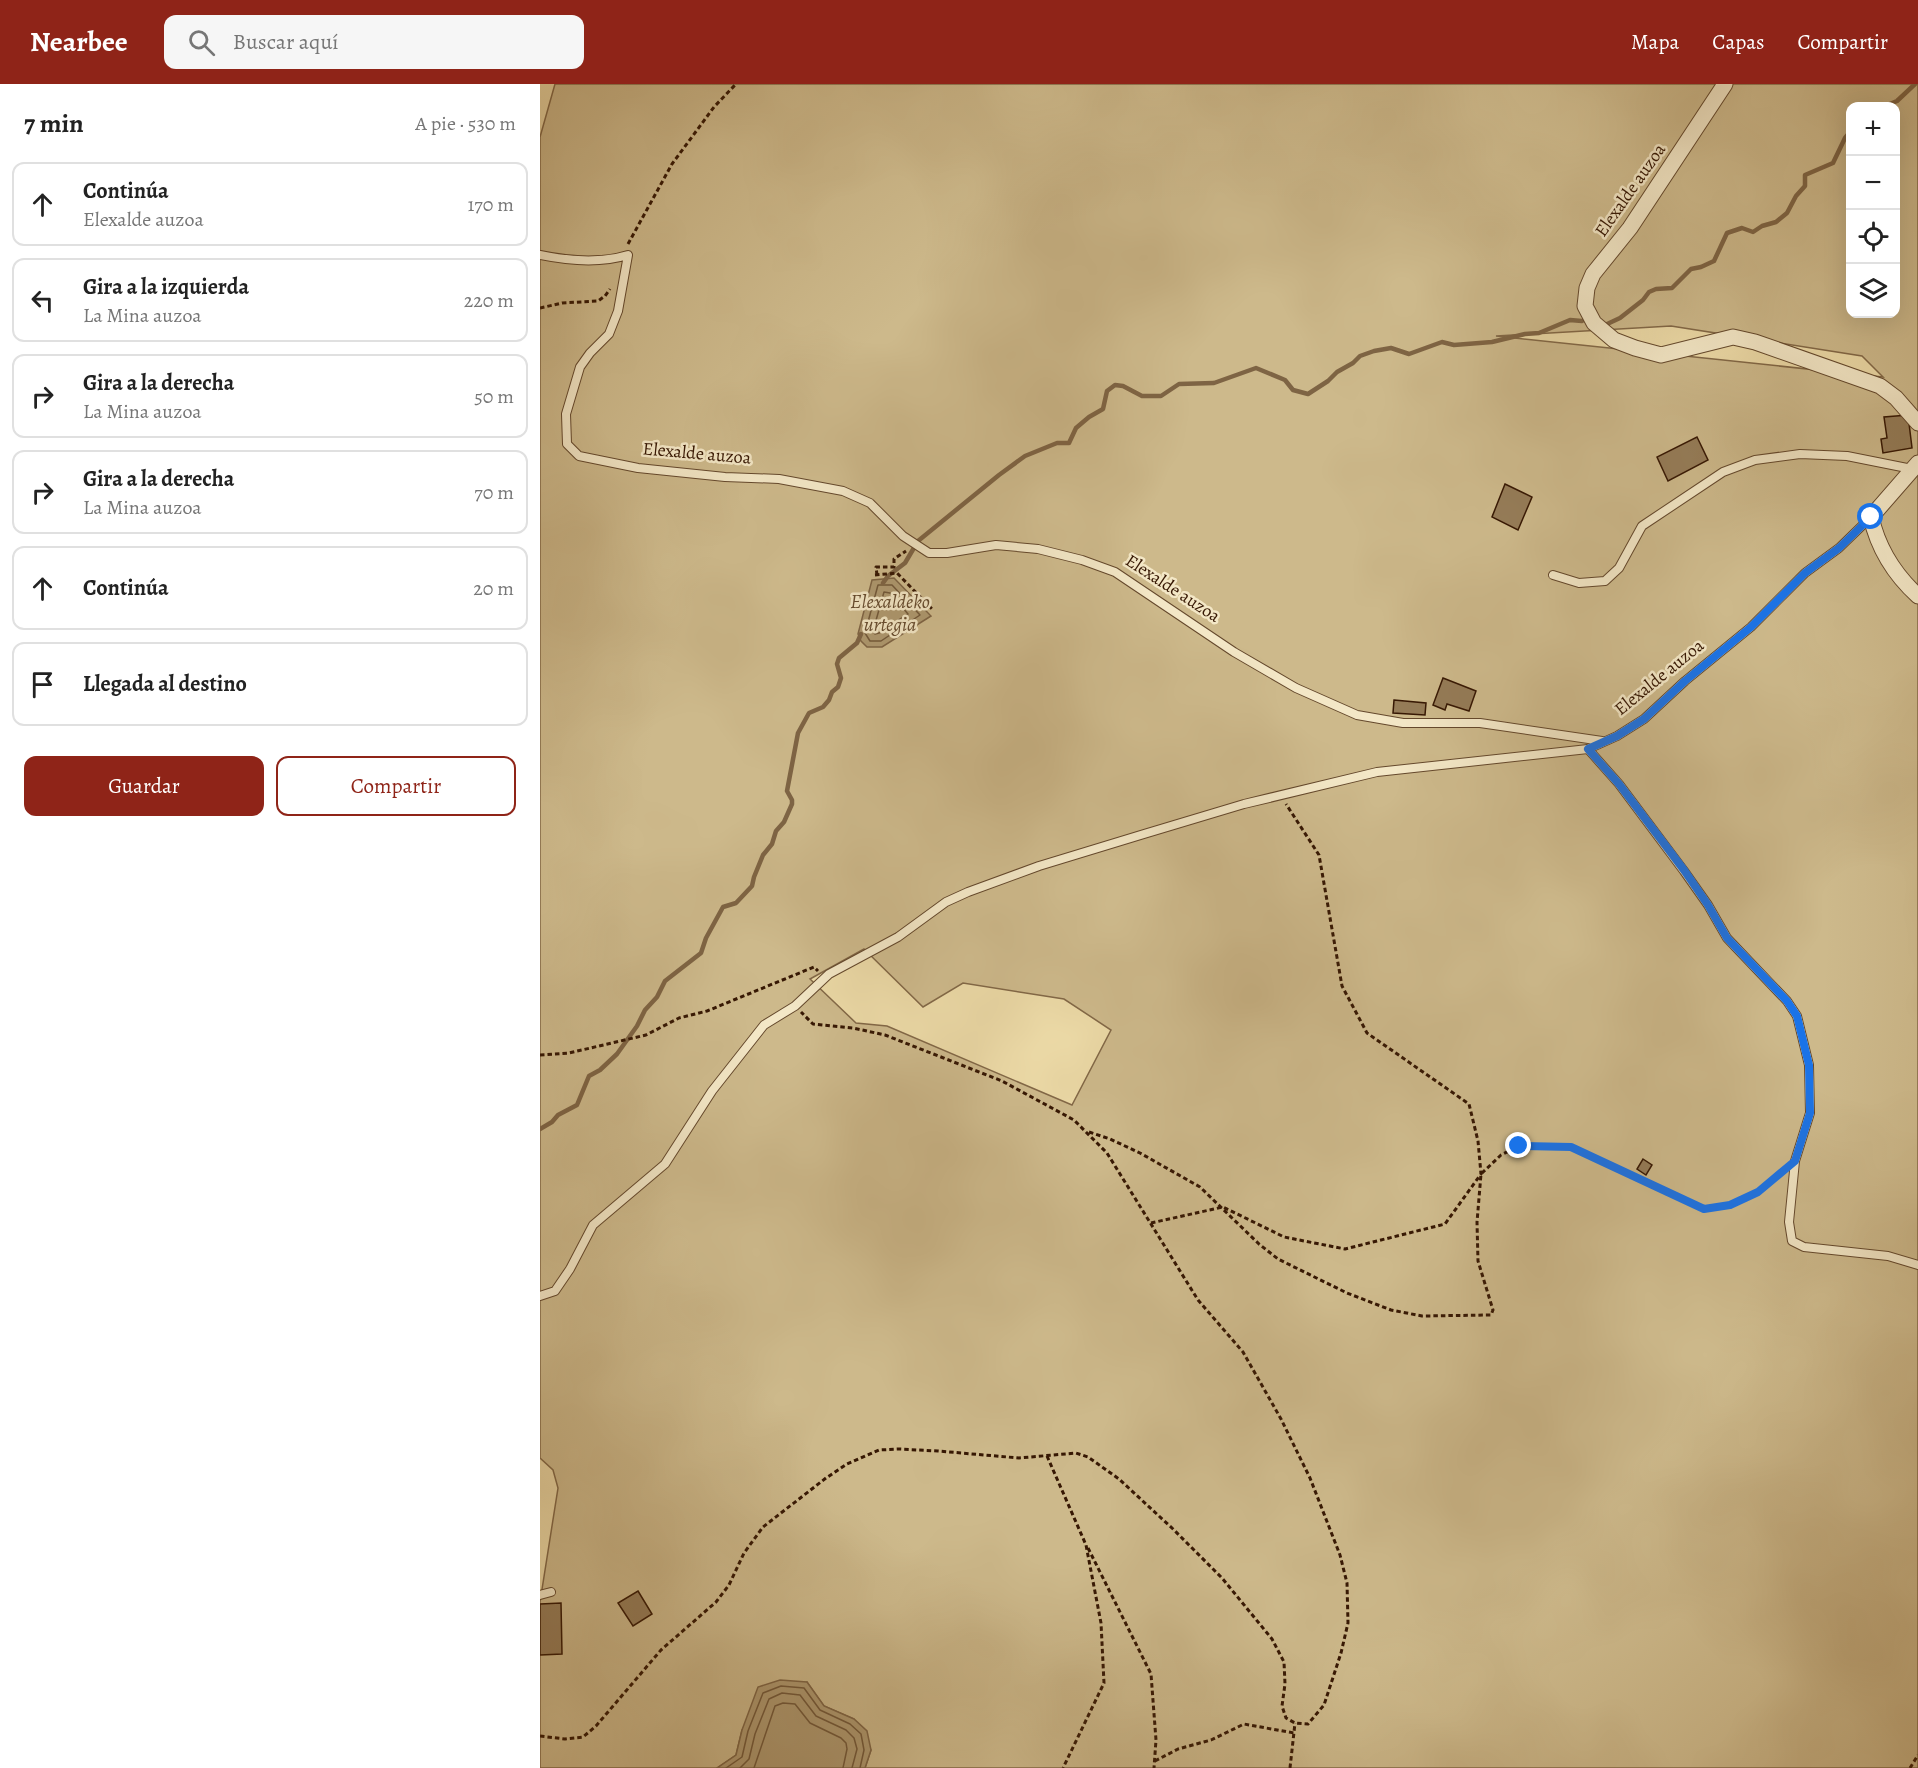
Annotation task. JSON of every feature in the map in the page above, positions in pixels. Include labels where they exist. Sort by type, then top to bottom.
[{"type":"street","name":"Elexalde auzoa","points":[[1725,84],[1630,228],[1593,274],[1587,288],[1585,306],[1594,322],[1614,340],[1661,355],[1733,337],[1755,342],[1880,386],[1896,398],[1918,423]]},
{"type":"street","name":"Elexalde auzoa","points":[[1871,517],[1915,466]]},
{"type":"street","points":[[1871,517],[1875,534],[1892,566],[1904,584],[1918,596]]},
{"type":"lane","points":[[540,255],[573,261],[619,258]]},
{"type":"lane","name":"Elexalde auzoa","points":[[619,258],[628,255],[618,311],[609,334],[580,367],[566,414],[567,444],[579,456],[638,468],[725,477],[779,479],[843,491],[870,503],[903,536],[929,553],[947,553],[996,545],[1038,549],[1082,560],[1115,572],[1234,652],[1296,688],[1357,716],[1403,723],[1480,723],[1602,741],[1617,736],[1644,719],[1685,681],[1751,627],[1805,573],[1839,548],[1871,517]]},
{"type":"lane","name":"Elexalde auzoa","points":[[1553,575],[1578,583],[1605,581],[1619,568],[1642,526],[1723,472],[1755,460],[1800,454],[1847,456],[1915,466]]},
{"type":"lane","points":[[540,1296],[555,1291],[570,1269],[593,1225],[665,1164],[712,1091],[764,1025],[795,1006],[829,974],[898,937],[946,902],[1050,862],[1280,795],[1377,772],[1588,749],[1602,741]]},
{"type":"lane","points":[[1588,749],[1619,784],[1684,870],[1727,938],[1787,1001],[1797,1016],[1809,1065],[1811,1102],[1806,1131],[1795,1161],[1789,1222],[1791,1241],[1804,1247],[1888,1256],[1918,1265]]},
{"type":"lane","points":[[540,1594],[551,1592]]},
{"type":"path","points":[[540,308],[562,303],[598,301],[605,296],[610,289],[619,258],[641,223],[672,164],[714,107],[736,84]]},
{"type":"path","points":[[894,559],[894,567],[876,567],[876,575],[897,573],[932,609]]},
{"type":"path","points":[[1088,1132],[1110,1139],[1200,1187],[1259,1244],[1278,1259],[1347,1293],[1391,1310],[1422,1316],[1491,1315],[1493,1310],[1478,1262],[1477,1222],[1481,1174],[1478,1142],[1469,1104],[1367,1033],[1342,986],[1319,855],[1280,795]]},
{"type":"path","points":[[540,1055],[568,1053],[646,1035],[679,1018],[707,1011],[814,967],[819,972],[817,985]]},
{"type":"path","points":[[540,1736],[565,1739],[583,1737],[596,1726],[661,1650],[716,1602],[729,1585],[744,1552],[763,1527],[847,1464],[879,1450],[899,1449],[1019,1458],[1076,1453],[1088,1456],[1142,1500],[1222,1578],[1272,1639],[1284,1662],[1285,1684],[1282,1706],[1286,1718],[1295,1723],[1308,1724],[1324,1705],[1348,1623],[1347,1583],[1340,1555],[1310,1478],[1281,1419],[1243,1352],[1198,1300],[1107,1153],[1074,1120],[1002,1081],[885,1035],[853,1028],[813,1024],[795,1006]]},
{"type":"path","points":[[1151,1223],[1223,1207],[1284,1237],[1345,1248],[1445,1224],[1481,1174],[1501,1155],[1519,1146],[1571,1147],[1704,1209],[1730,1205],[1758,1192],[1795,1161]]},
{"type":"path","points":[[1047,1456],[1086,1545],[1151,1674],[1156,1740],[1154,1768]]},
{"type":"path","points":[[1063,1768],[1104,1683],[1101,1623],[1086,1545]]},
{"type":"path","points":[[1290,1768],[1295,1723]]},
{"type":"path","points":[[1155,1761],[1178,1749],[1212,1740],[1244,1724],[1294,1733]]},
{"type":"path","points":[[1910,1768],[1918,1755]]},
{"type":"shaded area","points":[[555,84],[1918,84],[1918,1768],[865,1768],[871,1750],[854,1719],[824,1706],[807,1682],[742,1730],[736,1755],[717,1768],[540,1768],[540,1602],[558,1488],[553,1470],[540,1458],[540,137]],"holes":[[[1671,326],[1862,356],[1883,377],[1496,336]],[[864,949],[923,1007],[963,983],[1064,999],[1111,1030],[1072,1105],[887,1026],[856,1023],[810,979]]]},
{"type":"water","name":"Elexaldeko urtegia","points":[[894,578],[931,616],[882,647],[867,647],[858,634],[872,580]]},
{"type":"water","points":[[780,1680],[807,1682],[824,1706],[854,1719],[867,1731],[871,1750],[865,1768],[717,1768],[736,1755],[742,1730],[758,1687]]},
{"type":"building","points":[[1908,415],[1912,448],[1883,453],[1881,439],[1887,438],[1884,417]]},
{"type":"building","points":[[1697,437],[1708,460],[1668,481],[1657,457]]},
{"type":"building","points":[[1505,484],[1532,497],[1518,530],[1492,517]]},
{"type":"building","points":[[1443,678],[1476,691],[1469,711],[1447,704],[1445,710],[1433,705]]},
{"type":"building","points":[[1394,700],[1426,703],[1425,715],[1393,713]]},
{"type":"building","points":[[1643,1159],[1652,1165],[1646,1175],[1637,1169]]},
{"type":"building","points":[[638,1591],[652,1614],[633,1626],[618,1603]]},
{"type":"building","points":[[561,1603],[562,1654],[540,1655],[540,1604]]},
{"type":"waterway","points":[[1895,102],[1915,84]]},
{"type":"waterway","points":[[1605,325],[1620,318],[1643,300],[1649,292],[1672,288],[1691,269],[1714,261],[1727,233],[1742,228],[1753,232],[1762,226],[1776,222],[1787,213],[1796,196],[1805,186],[1805,175],[1833,163],[1846,137]]},
{"type":"waterway","points":[[883,583],[888,576],[905,563],[918,541],[999,475],[1025,456],[1057,443],[1069,443],[1076,428],[1103,409],[1107,391],[1115,385],[1123,386],[1142,396],[1161,396],[1179,384],[1214,383],[1256,368],[1285,380],[1293,390],[1308,394],[1360,356],[1374,351],[1391,348],[1409,354],[1442,342],[1454,345],[1492,342],[1539,333],[1570,320],[1582,321]]},
{"type":"waterway","points":[[540,1129],[552,1122],[558,1115],[577,1105],[589,1076],[600,1070],[617,1054],[637,1026],[645,1010],[657,997],[665,981],[701,953],[706,938],[723,907],[736,903],[752,886],[763,855],[772,844],[776,831],[784,822],[792,804],[787,791],[798,733],[809,713],[823,707],[838,687],[841,678],[837,664],[839,658],[857,643],[861,634]]},
{"type":"route","points":[[1519,1146],[1571,1147],[1704,1209],[1730,1205],[1758,1192],[1795,1161],[1806,1131],[1811,1092],[1809,1065],[1797,1016],[1787,1001],[1727,938],[1684,870],[1619,784],[1588,749],[1617,736],[1644,719],[1685,681],[1751,627],[1805,573],[1839,548],[1871,517]]}]
